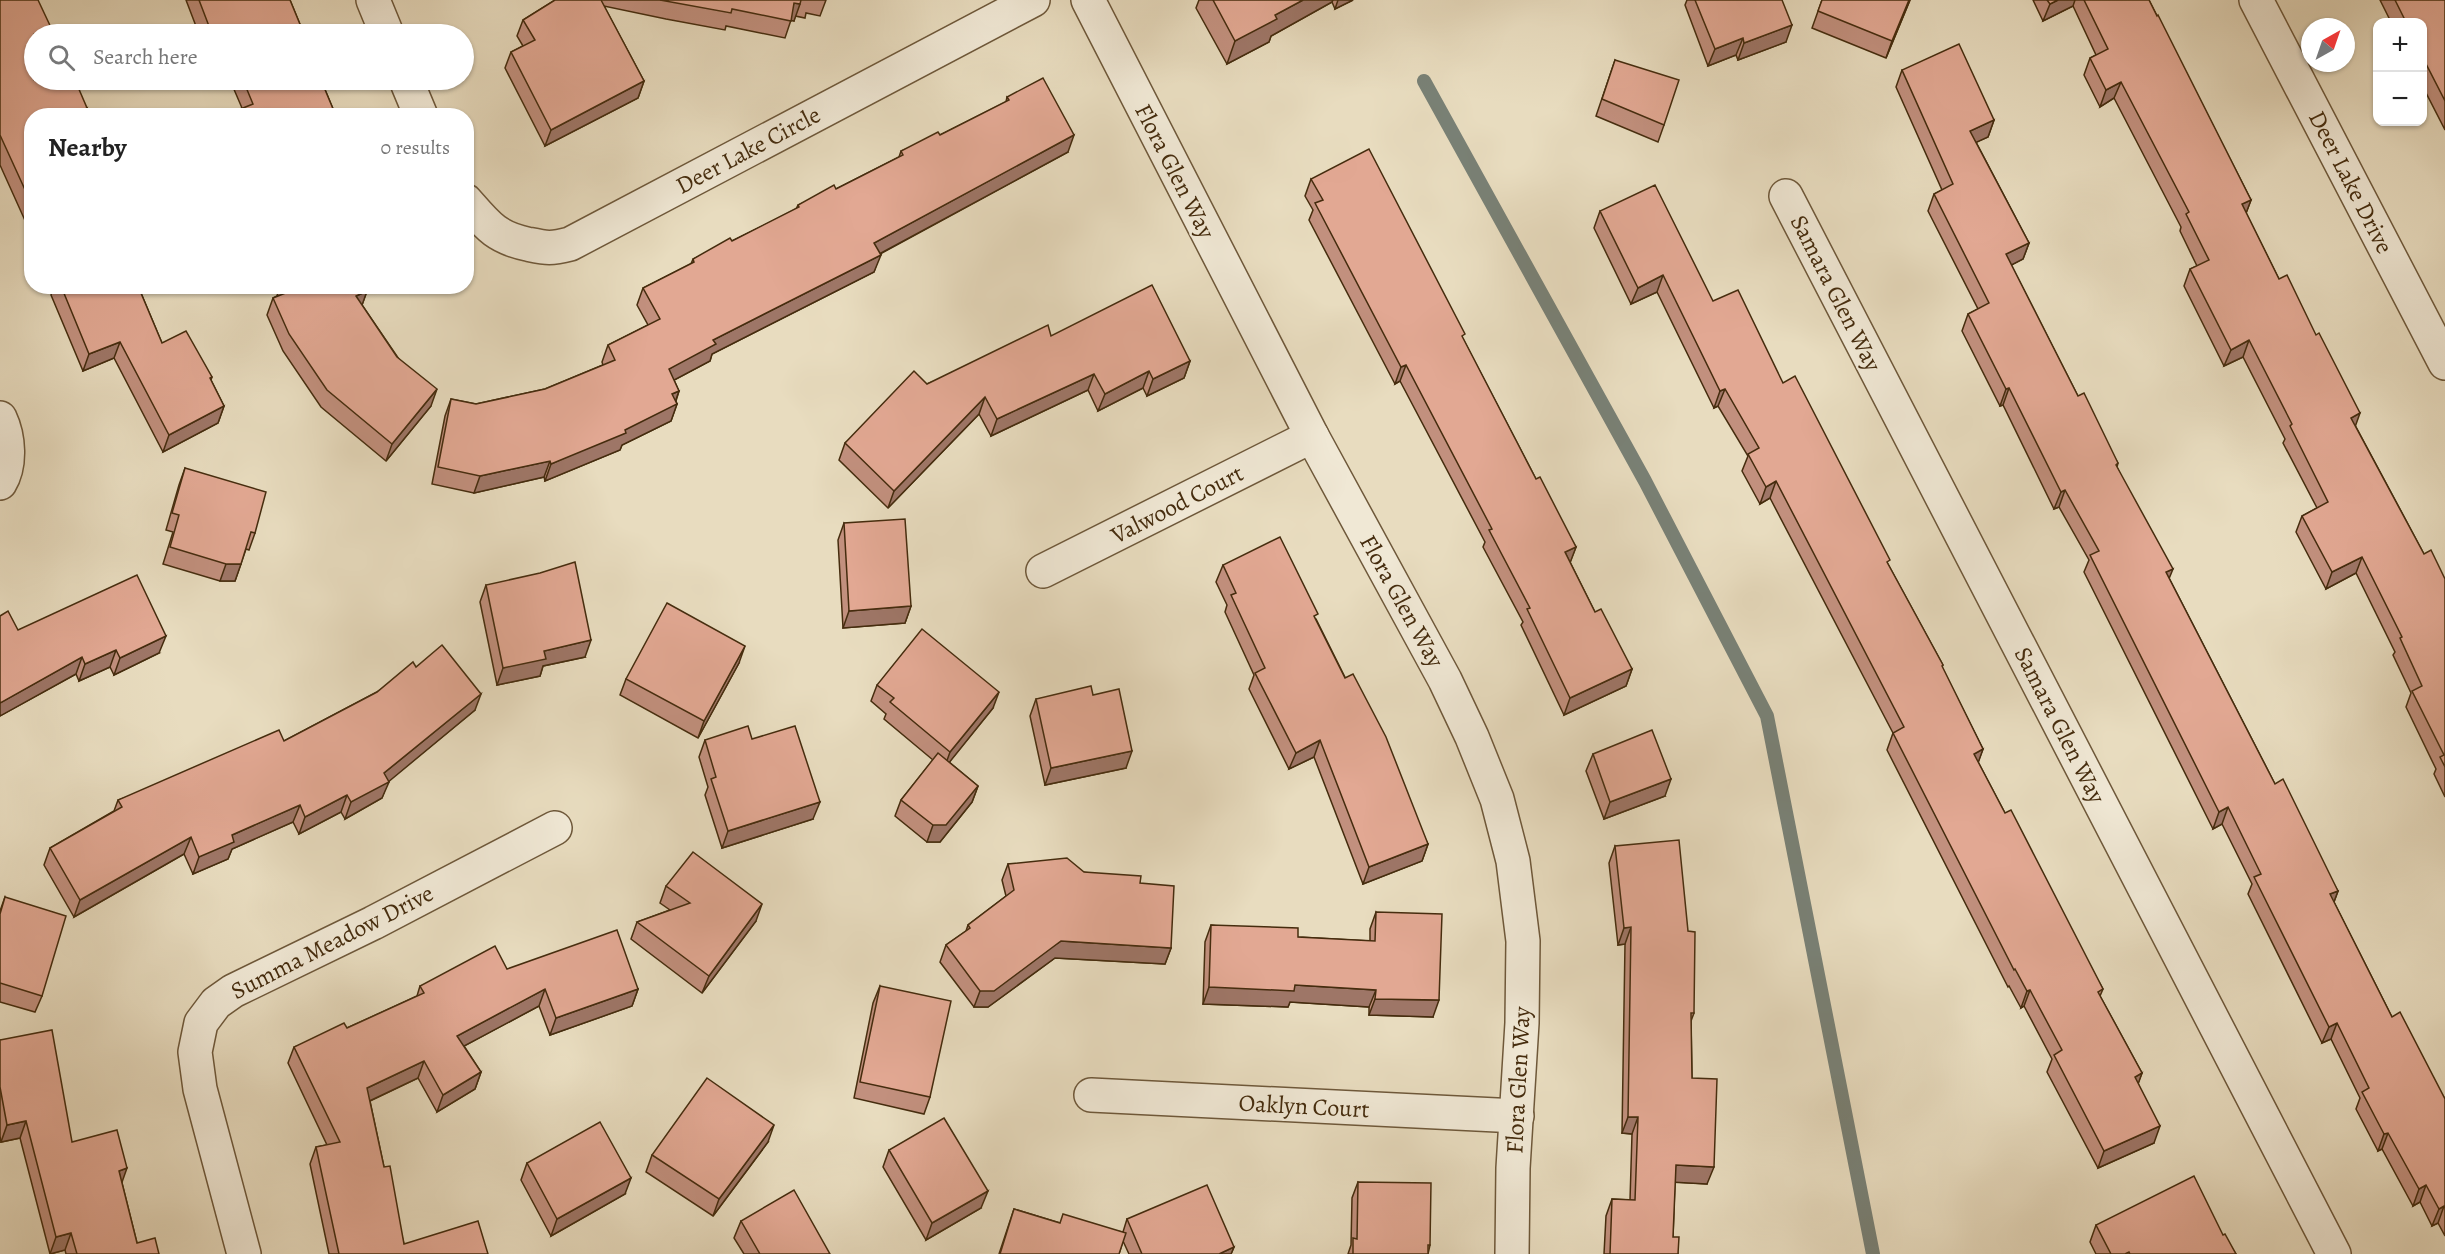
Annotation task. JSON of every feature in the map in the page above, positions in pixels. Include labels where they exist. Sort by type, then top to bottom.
[{"type":"street","points":[[373,0],[383,24]]},
{"type":"street","name":"Deer Lake Circle","points":[[474,210],[488,225],[508,240],[551,249],[570,244],[1033,0]]},
{"type":"street","name":"Flora Glen Way","points":[[1088,0],[1312,436],[1445,680],[1472,737],[1497,799],[1513,861],[1524,941],[1512,1254]]},
{"type":"street","name":"Deer Lake Drive","points":[[2256,0],[2445,363]]},
{"type":"street","points":[[410,90],[418,108]]},
{"type":"street","name":"Samara Glen Way","points":[[1786,196],[2334,1254]]},
{"type":"street","points":[[0,418],[8,450],[7,466],[0,483]]},
{"type":"street","name":"Valwood Court","points":[[1043,571],[1312,436]]},
{"type":"street","name":"Summa Meadow Drive","points":[[244,1254],[200,1089],[195,1052],[201,1023],[216,1002],[233,991],[555,828]]},
{"type":"street","name":"Oaklyn Court","points":[[1091,1095],[1517,1116]]},
{"type":"building","points":[[0,0],[38,0],[49,24],[24,24],[24,90],[79,90],[87,108],[24,108],[24,188],[0,135]]},
{"type":"building","points":[[199,0],[290,0],[300,24],[208,24]]},
{"type":"building","points":[[555,0],[601,0],[644,81],[551,130],[511,52],[535,40],[523,20]]},
{"type":"building","points":[[660,0],[801,0],[800,4],[794,3],[791,21],[732,9],[731,13]]},
{"type":"building","points":[[1213,0],[1303,0],[1275,15],[1277,19],[1235,41]]},
{"type":"building","points":[[1695,0],[1782,0],[1792,25],[1744,43],[1743,38],[1715,49]]},
{"type":"building","points":[[1822,0],[1909,0],[1892,41],[1818,11]]},
{"type":"building","points":[[2084,0],[2149,0],[2251,200],[2242,204],[2279,279],[2287,275],[2316,335],[2319,333],[2360,413],[2351,418],[2424,554],[2431,550],[2445,579],[2445,767],[2440,757],[2444,755],[2412,691],[2422,686],[2400,638],[2402,637],[2362,557],[2332,572],[2302,516],[2328,502],[2290,426],[2292,424],[2249,340],[2231,350],[2190,269],[2209,260],[2186,214],[2189,212],[2121,82],[2106,90],[2090,58],[2108,49]]},
{"type":"building","points":[[2395,0],[2445,0],[2445,101],[2427,66],[2427,18],[2404,18]]},
{"type":"building","points":[[1959,44],[1994,120],[1970,131],[2029,243],[2006,254],[2078,396],[2084,393],[2118,463],[2116,465],[2173,569],[2166,572],[2275,784],[2283,779],[2338,891],[2330,894],[2392,1017],[2400,1012],[2445,1099],[2445,1208],[2444,1206],[2439,1209],[2426,1185],[2419,1189],[2388,1133],[2384,1134],[2362,1092],[2369,1088],[2337,1023],[2329,1027],[2254,877],[2261,874],[2228,807],[2219,812],[2090,555],[2099,551],[2065,490],[2061,492],[2009,388],[2006,389],[1968,314],[1989,303],[1934,194],[1953,184],[1902,70]]},
{"type":"building","points":[[1615,60],[1679,80],[1664,125],[1602,99]]},
{"type":"building","points":[[1043,78],[1074,135],[874,243],[881,255],[713,340],[716,344],[669,369],[679,391],[672,394],[677,404],[625,430],[626,433],[551,464],[550,461],[480,476],[438,467],[451,399],[476,404],[545,389],[615,360],[608,345],[660,319],[643,288],[694,262],[693,259],[730,238],[732,241],[799,207],[798,205],[834,185],[836,189],[903,155],[901,151],[938,132],[940,135],[1009,100],[1007,97]]},
{"type":"building","points":[[247,90],[325,90],[333,108],[243,108],[253,104]]},
{"type":"building","points":[[1369,149],[1465,334],[1462,336],[1536,479],[1540,477],[1576,547],[1565,552],[1595,612],[1601,609],[1632,669],[1570,698],[1527,609],[1530,608],[1489,530],[1492,529],[1406,365],[1401,367],[1315,203],[1323,200],[1311,179]]},
{"type":"building","points":[[1655,185],[1713,301],[1738,290],[1783,383],[1795,376],[1890,560],[1887,562],[1943,665],[1983,749],[1974,754],[2005,813],[2011,810],[2103,989],[2098,992],[2142,1073],[2135,1077],[2160,1126],[2104,1151],[2054,1055],[2062,1050],[2030,990],[2027,991],[2014,970],[1893,733],[1904,727],[1776,481],[1766,487],[1748,454],[1759,448],[1725,389],[1720,391],[1663,275],[1638,288],[1600,211]]},
{"type":"building","points":[[1152,285],[1190,361],[1153,379],[1149,371],[1105,394],[1094,374],[997,419],[985,397],[894,491],[845,443],[914,371],[927,384],[1048,325],[1051,336]]},
{"type":"building","points":[[64,294],[141,294],[162,343],[186,331],[212,377],[210,378],[224,406],[169,435],[120,342],[89,354]]},
{"type":"building","points":[[283,294],[360,294],[356,296],[397,357],[437,389],[392,444],[327,390],[289,334],[273,298]]},
{"type":"building","points":[[185,468],[266,492],[255,533],[251,532],[241,564],[226,564],[170,547],[179,515],[172,513]]},
{"type":"building","points":[[905,519],[911,606],[849,611],[844,523]]},
{"type":"building","points":[[1280,537],[1318,614],[1314,616],[1345,678],[1353,674],[1386,737],[1428,844],[1369,867],[1320,740],[1296,753],[1255,673],[1265,668],[1231,595],[1236,593],[1223,565]]},
{"type":"building","points":[[575,562],[591,640],[544,651],[546,659],[503,668],[486,585],[540,573]]},
{"type":"building","points":[[137,575],[166,636],[120,658],[116,650],[85,664],[82,657],[0,703],[0,616],[8,611],[18,630]]},
{"type":"building","points":[[667,603],[745,646],[704,721],[626,679]]},
{"type":"building","points":[[922,629],[999,692],[950,752],[890,702],[894,698],[877,685]]},
{"type":"building","points":[[442,645],[481,694],[384,773],[389,782],[351,802],[347,795],[305,817],[300,805],[232,835],[234,842],[199,857],[191,837],[80,900],[50,848],[122,807],[118,800],[279,730],[284,741],[377,692],[413,662],[416,667]]},
{"type":"building","points":[[1091,686],[1093,695],[1119,689],[1132,751],[1051,768],[1036,699]]},
{"type":"building","points":[[748,726],[752,739],[795,726],[820,802],[728,831],[711,779],[716,777],[705,740]]},
{"type":"building","points":[[1652,730],[1671,779],[1610,802],[1593,754]]},
{"type":"building","points":[[938,753],[978,786],[946,825],[933,825],[901,800]]},
{"type":"building","points":[[1679,840],[1688,931],[1695,932],[1694,1013],[1691,1013],[1692,1078],[1717,1079],[1714,1167],[1676,1165],[1673,1237],[1679,1237],[1678,1254],[1610,1254],[1612,1199],[1635,1200],[1638,1117],[1628,1117],[1631,927],[1624,928],[1615,846]]},
{"type":"building","points":[[693,852],[762,904],[709,976],[637,922],[690,903],[666,886]]},
{"type":"building","points":[[1067,858],[1084,872],[1141,876],[1140,883],[1174,886],[1171,948],[1061,941],[994,991],[980,991],[946,945],[970,928],[968,925],[1014,890],[1008,864]]},
{"type":"building","points":[[5,897],[66,916],[42,996],[0,983],[0,914]]},
{"type":"building","points":[[1376,912],[1442,914],[1439,1000],[1375,999],[1376,990],[1295,985],[1294,991],[1209,987],[1211,925],[1298,928],[1298,937],[1375,941]]},
{"type":"building","points":[[617,930],[638,989],[556,1018],[545,989],[457,1036],[481,1072],[443,1095],[424,1061],[367,1088],[384,1167],[390,1166],[404,1244],[478,1221],[488,1254],[339,1254],[316,1147],[340,1142],[294,1047],[344,1023],[347,1028],[424,993],[420,986],[495,946],[507,969]]},
{"type":"building","points":[[880,986],[951,1001],[930,1097],[860,1082]]},
{"type":"building","points":[[52,1030],[72,1142],[117,1130],[127,1168],[119,1171],[137,1243],[155,1238],[159,1254],[77,1254],[71,1233],[56,1237],[26,1121],[7,1125],[0,1087],[0,1040]]},
{"type":"building","points":[[707,1078],[774,1125],[719,1199],[652,1155]]},
{"type":"building","points":[[944,1118],[988,1191],[932,1223],[889,1150]]},
{"type":"building","points":[[600,1122],[631,1178],[557,1219],[527,1163]]},
{"type":"building","points":[[2194,1176],[2223,1235],[2225,1234],[2236,1254],[2130,1254],[2129,1252],[2111,1254],[2096,1225]]},
{"type":"building","points":[[1358,1182],[1431,1183],[1428,1254],[1353,1254],[1353,1238],[1357,1239]]},
{"type":"building","points":[[1207,1185],[1234,1247],[1219,1254],[1142,1254],[1127,1219]]},
{"type":"building","points":[[794,1190],[830,1254],[760,1254],[741,1221]]},
{"type":"building","points":[[1014,1209],[1060,1223],[1063,1214],[1126,1233],[1119,1254],[1000,1254]]},
{"type":"waterway","points":[[1424,81],[1645,481],[1767,716],[1873,1254]]}]
